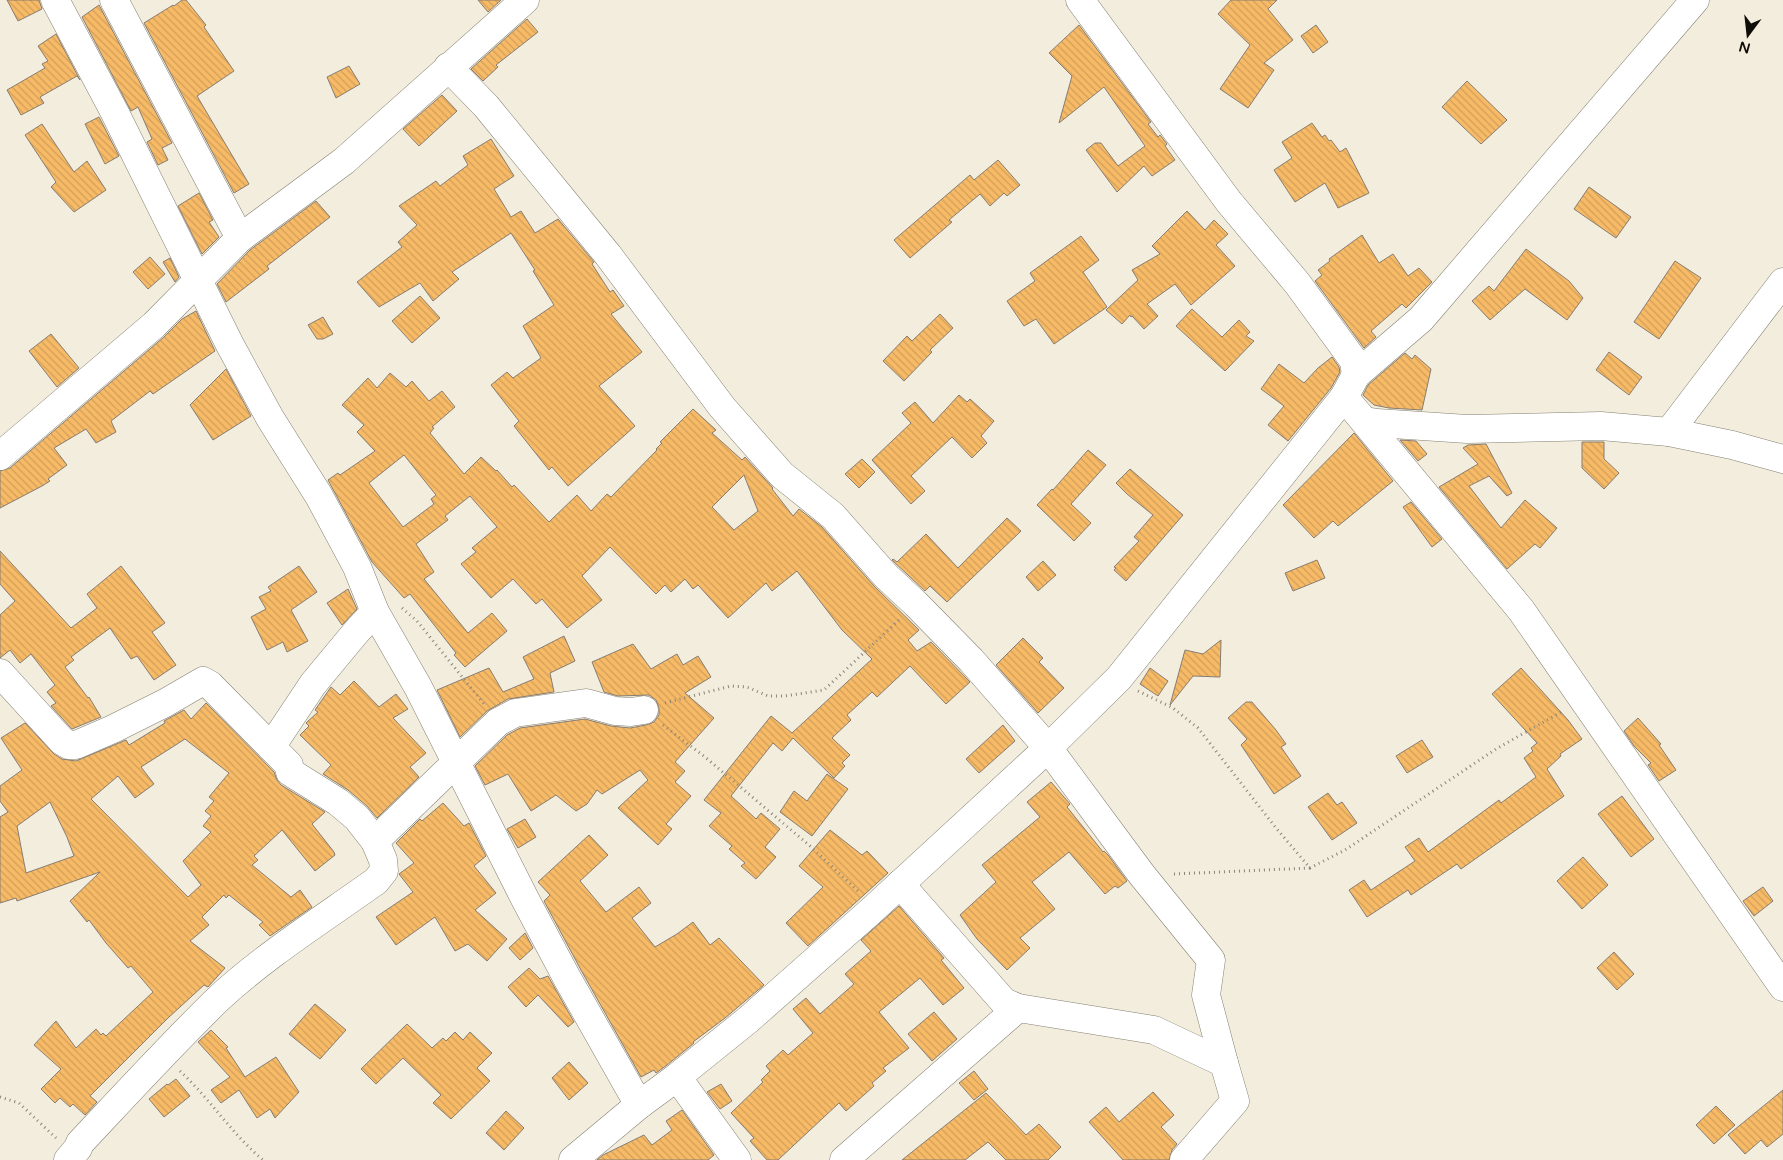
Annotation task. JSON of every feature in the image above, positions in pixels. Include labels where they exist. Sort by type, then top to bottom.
[{"type":"street","points":[[55,0],[115,113],[198,281],[270,418],[319,496],[357,567],[386,608],[418,687],[548,943],[639,1104]]},
{"type":"street","points":[[114,0],[240,238]]},
{"type":"street","points":[[0,456],[154,325],[240,238],[344,160],[525,0]]},
{"type":"street","points":[[1080,0],[1229,202],[1297,283],[1349,353],[1354,361],[1350,386],[1365,421],[1521,610],[1783,988]]},
{"type":"street","points":[[573,1160],[639,1104],[749,1019],[876,906],[1048,748],[1119,678],[1350,386],[1421,319],[1695,0]]},
{"type":"street","points":[[448,67],[486,106],[608,255],[722,407],[782,475],[833,516],[886,576],[970,660],[1048,748],[1142,875],[1211,960],[1206,995],[1235,1101],[1184,1160]]},
{"type":"street","points":[[1669,432],[1783,282]]},
{"type":"street","points":[[1365,421],[1468,429],[1601,426],[1669,432],[1732,445],[1783,459]]},
{"type":"street","points":[[271,747],[314,684],[357,631],[386,608]]},
{"type":"street","points":[[0,673],[62,741],[69,745],[76,745],[113,729],[165,703],[203,681],[210,685],[289,765],[290,772],[338,802],[357,818],[375,841],[383,860],[384,871],[376,881],[257,967],[218,1000],[80,1143],[71,1157]]},
{"type":"street","points":[[375,841],[498,722],[515,713],[586,703],[615,712],[644,710]]},
{"type":"street","points":[[900,884],[1004,1002],[1018,1008],[1154,1030],[1224,1063]]},
{"type":"street","points":[[844,1160],[1018,1008]]},
{"type":"street","points":[[677,1076],[737,1160]]},
{"type":"path","points":[[644,710],[671,700],[731,686],[747,687],[768,696],[784,696],[824,690],[916,604]]},
{"type":"path","points":[[386,608],[417,621],[498,722]]},
{"type":"path","points":[[1119,678],[1127,685],[1174,708],[1198,728],[1276,828],[1310,868]]},
{"type":"path","points":[[1142,875],[1310,868],[1345,850],[1496,749],[1583,699]]},
{"type":"path","points":[[644,710],[705,757],[810,846],[876,906]]},
{"type":"path","points":[[163,1055],[192,1082],[217,1114],[263,1160]]},
{"type":"path","points":[[0,1097],[19,1103],[71,1157]]},
{"type":"building","points":[[7,0],[39,0],[42,9],[18,21]]},
{"type":"building","points":[[182,0],[186,0],[206,25],[204,27],[234,71],[197,96],[249,184],[234,193],[144,23]]},
{"type":"building","points":[[478,0],[501,0],[488,12]]},
{"type":"building","points":[[1231,0],[1277,0],[1268,9],[1293,40],[1264,63],[1274,70],[1248,108],[1220,89],[1250,45],[1218,14]]},
{"type":"building","points":[[99,5],[172,143],[162,148],[168,160],[158,165],[147,142],[152,139],[138,107],[131,111],[82,17]]},
{"type":"building","points":[[527,19],[538,32],[496,65],[498,67],[483,81],[471,69]]},
{"type":"building","points":[[1079,25],[1151,122],[1148,124],[1158,137],[1160,135],[1167,144],[1165,146],[1175,160],[1152,176],[1144,166],[1117,192],[1086,150],[1095,143],[1101,143],[1118,166],[1145,146],[1104,87],[1059,123],[1072,76],[1049,53]]},
{"type":"building","points":[[1316,25],[1328,42],[1313,53],[1301,36]]},
{"type":"building","points":[[56,34],[80,80],[77,76],[40,97],[44,103],[21,115],[7,90],[45,68],[42,64],[48,61],[38,46]]},
{"type":"building","points":[[349,66],[360,84],[336,98],[327,77]]},
{"type":"building","points":[[1467,81],[1507,120],[1481,144],[1442,107]]},
{"type":"building","points":[[442,95],[457,111],[419,146],[403,129]]},
{"type":"building","points":[[99,117],[119,156],[105,164],[85,124]]},
{"type":"building","points":[[1312,123],[1322,137],[1325,135],[1329,141],[1331,140],[1340,152],[1346,148],[1369,193],[1338,208],[1325,183],[1295,202],[1274,170],[1292,158],[1282,142]]},
{"type":"building","points":[[42,124],[74,172],[87,161],[106,190],[74,212],[51,187],[56,182],[25,135]]},
{"type":"building","points":[[491,139],[514,176],[494,189],[511,217],[521,211],[535,233],[558,219],[594,262],[592,264],[610,292],[613,290],[624,306],[611,314],[642,352],[599,386],[635,426],[568,486],[552,467],[549,470],[514,426],[519,421],[491,385],[507,372],[513,378],[541,358],[523,326],[554,305],[533,271],[535,270],[511,233],[452,272],[459,279],[433,301],[420,283],[379,307],[357,282],[402,247],[398,242],[417,225],[399,206],[436,181],[440,186],[468,165],[463,156]]},
{"type":"building","points":[[998,160],[1020,185],[1007,196],[1004,193],[990,206],[980,194],[949,220],[952,222],[910,258],[894,240],[970,175],[974,180]]},
{"type":"building","points":[[1589,187],[1631,217],[1616,238],[1574,209]]},
{"type":"building","points":[[199,193],[213,220],[209,222],[219,237],[202,254],[178,206]]},
{"type":"building","points":[[316,201],[330,217],[267,266],[269,269],[226,302],[217,284],[250,250]]},
{"type":"building","points":[[1187,211],[1205,230],[1214,220],[1228,234],[1216,245],[1235,266],[1191,305],[1175,284],[1147,304],[1158,316],[1144,329],[1130,315],[1122,324],[1106,310],[1138,280],[1132,270],[1160,254],[1152,246]]},
{"type":"building","points":[[1362,235],[1379,263],[1393,254],[1408,276],[1419,268],[1432,282],[1406,308],[1402,304],[1371,331],[1376,337],[1364,348],[1315,281],[1322,275],[1318,270],[1330,261],[1329,259]]},
{"type":"building","points":[[1081,236],[1099,260],[1083,272],[1107,307],[1054,344],[1036,319],[1024,326],[1007,301],[1035,281],[1030,273]]},
{"type":"building","points":[[1526,249],[1569,281],[1583,298],[1567,320],[1525,289],[1490,320],[1472,301],[1489,286],[1494,291]]},
{"type":"building","points":[[150,257],[165,274],[148,289],[133,272]]},
{"type":"building","points":[[170,258],[179,277],[175,282],[163,262]]},
{"type":"building","points":[[1675,261],[1701,278],[1659,339],[1634,322]]},
{"type":"building","points":[[420,296],[440,318],[412,343],[392,321]]},
{"type":"building","points":[[1192,309],[1222,337],[1239,320],[1250,332],[1246,336],[1254,341],[1225,371],[1176,326]]},
{"type":"building","points":[[196,311],[215,351],[153,394],[150,391],[111,421],[116,432],[96,443],[86,429],[54,448],[67,465],[48,479],[50,481],[0,508],[0,471],[10,468],[164,337],[182,319]]},
{"type":"building","points":[[940,314],[953,328],[930,350],[932,352],[904,381],[883,361],[907,336],[912,341]]},
{"type":"building","points":[[323,317],[333,334],[323,339],[317,339],[308,325]]},
{"type":"building","points":[[51,334],[79,368],[57,387],[29,351]]},
{"type":"building","points":[[1609,352],[1642,377],[1629,395],[1596,370]]},
{"type":"building","points":[[1405,353],[1412,359],[1415,355],[1431,369],[1422,410],[1374,405],[1363,395],[1368,385]]},
{"type":"building","points":[[1332,357],[1340,372],[1331,388],[1288,441],[1268,425],[1284,406],[1261,389],[1279,364],[1304,383]]},
{"type":"building","points":[[226,369],[251,416],[213,440],[190,405]]},
{"type":"building","points":[[390,373],[406,387],[412,381],[429,401],[442,391],[455,407],[432,427],[434,428],[430,433],[464,474],[481,457],[497,470],[512,487],[514,485],[549,522],[577,495],[591,511],[607,494],[611,497],[657,450],[662,443],[660,442],[693,409],[716,430],[712,433],[742,460],[745,457],[773,488],[793,516],[799,509],[822,527],[874,586],[919,630],[908,640],[917,651],[931,642],[970,682],[946,704],[910,666],[877,697],[872,692],[847,715],[851,720],[832,738],[850,755],[842,763],[845,766],[834,778],[793,738],[782,751],[773,743],[731,796],[756,819],[761,813],[780,829],[765,847],[776,857],[756,879],[741,866],[745,863],[729,849],[732,846],[709,826],[721,813],[704,800],[771,716],[792,733],[872,659],[842,630],[797,571],[772,591],[766,583],[728,618],[698,585],[693,589],[685,579],[671,592],[665,585],[656,594],[610,547],[582,576],[602,600],[567,628],[542,599],[536,604],[513,579],[491,598],[461,564],[476,552],[472,548],[497,527],[470,496],[445,516],[448,520],[416,544],[434,572],[424,579],[468,633],[492,613],[507,631],[465,667],[454,655],[456,653],[410,594],[404,598],[372,562],[328,480],[338,473],[340,475],[375,451],[357,432],[364,425],[342,405],[368,378],[377,388]],"holes":[[[404,455],[436,495],[431,499],[434,504],[403,527],[369,483]],[[744,475],[758,511],[734,530],[712,507]]]},
{"type":"building","points":[[959,395],[967,402],[970,399],[994,421],[981,436],[987,443],[972,458],[952,437],[911,476],[925,491],[911,504],[872,460],[911,423],[902,413],[915,402],[933,423]]},
{"type":"building","points":[[1354,433],[1393,481],[1338,526],[1333,521],[1314,538],[1283,505]]},
{"type":"building","points":[[1400,440],[1416,441],[1427,454],[1418,461]]},
{"type":"building","points":[[1582,442],[1604,442],[1604,459],[1619,473],[1604,489],[1582,468]]},
{"type":"building","points":[[1486,444],[1512,493],[1507,496],[1489,476],[1469,486],[1501,528],[1525,500],[1557,528],[1540,548],[1535,544],[1507,569],[1439,487],[1478,464],[1463,448],[1468,445]]},
{"type":"building","points":[[1088,450],[1106,465],[1071,504],[1091,523],[1074,541],[1037,505],[1053,490]]},
{"type":"building","points":[[862,459],[875,472],[859,488],[845,474]]},
{"type":"building","points":[[1130,469],[1183,515],[1126,581],[1114,570],[1116,568],[1114,567],[1139,541],[1134,537],[1153,515],[1116,483]]},
{"type":"building","points":[[1411,502],[1442,539],[1432,547],[1403,507]]},
{"type":"building","points":[[1007,518],[1021,531],[947,602],[930,586],[925,591],[892,560],[897,562],[926,534],[958,568]]},
{"type":"building","points":[[0,551],[71,628],[97,608],[87,594],[121,566],[165,623],[152,632],[176,665],[154,680],[137,656],[131,659],[110,628],[71,657],[74,660],[65,667],[89,697],[101,717],[72,729],[51,706],[56,703],[47,692],[55,685],[31,654],[20,663],[10,650],[0,658],[0,615],[15,601],[0,584]]},
{"type":"building","points":[[1317,560],[1325,578],[1293,591],[1285,573]]},
{"type":"building","points":[[1043,561],[1056,575],[1038,591],[1026,577]]},
{"type":"building","points":[[299,566],[317,592],[291,610],[308,641],[287,652],[283,642],[267,650],[251,617],[266,609],[259,597],[271,591],[268,587]]},
{"type":"building","points":[[348,589],[357,609],[342,625],[327,603]]},
{"type":"building","points":[[564,636],[575,661],[550,673],[554,692],[508,699],[487,711],[460,737],[437,690],[489,668],[503,692],[534,679],[523,657]]},
{"type":"building","points":[[1023,638],[1043,658],[1039,662],[1064,688],[1038,713],[996,665]]},
{"type":"building","points":[[1221,640],[1220,677],[1193,676],[1170,705],[1185,650],[1203,654]]},
{"type":"building","points":[[633,644],[651,669],[677,654],[683,665],[698,656],[711,677],[685,693],[714,718],[675,762],[685,771],[675,782],[691,796],[666,824],[672,829],[658,845],[618,808],[648,780],[640,770],[602,794],[597,790],[587,804],[576,811],[556,795],[531,811],[508,774],[485,785],[475,766],[507,735],[520,728],[585,719],[611,726],[630,728],[654,722],[659,715],[656,700],[649,695],[618,696],[604,692],[592,662]]},
{"type":"building","points":[[1150,668],[1168,681],[1158,696],[1140,684]]},
{"type":"building","points":[[1521,668],[1568,720],[1582,739],[1560,754],[1561,756],[1547,769],[1564,796],[1461,869],[1457,864],[1411,895],[1408,890],[1367,917],[1349,890],[1364,880],[1371,890],[1415,861],[1405,847],[1419,838],[1428,852],[1499,800],[1501,803],[1536,777],[1524,758],[1533,751],[1531,748],[1537,743],[1492,694]]},
{"type":"building","points":[[354,681],[379,707],[396,694],[408,709],[393,718],[426,753],[410,767],[419,777],[377,818],[367,806],[348,790],[323,774],[331,765],[300,735],[309,726],[306,723],[318,712],[315,710],[331,687],[340,695]]},
{"type":"building","points":[[1246,702],[1252,702],[1276,730],[1286,744],[1281,747],[1301,776],[1274,794],[1241,745],[1247,739],[1228,718]]},
{"type":"building","points":[[206,703],[274,772],[281,785],[325,812],[312,824],[335,855],[315,871],[282,830],[254,856],[258,860],[252,865],[291,897],[300,890],[312,907],[270,936],[259,925],[263,922],[229,895],[226,898],[224,895],[202,917],[209,925],[190,941],[225,968],[208,987],[204,985],[168,1018],[90,1096],[97,1102],[85,1115],[73,1104],[70,1107],[60,1098],[55,1103],[41,1089],[61,1069],[34,1045],[56,1021],[76,1048],[96,1029],[101,1035],[103,1033],[106,1036],[153,992],[131,966],[128,968],[89,920],[87,922],[70,901],[100,872],[17,901],[16,898],[0,903],[0,817],[8,812],[0,801],[0,786],[22,770],[1,738],[25,723],[54,754],[62,759],[76,761],[126,740],[129,745],[184,710],[191,719]],"holes":[[[185,739],[229,773],[209,797],[214,801],[205,811],[211,816],[203,826],[211,832],[183,861],[201,885],[188,897],[91,799],[118,776],[135,798],[154,784],[141,767]],[[50,802],[74,856],[26,873],[17,826]]]},
{"type":"building","points":[[1638,718],[1661,744],[1659,745],[1676,770],[1659,781],[1648,765],[1651,763],[1634,746],[1624,731]]},
{"type":"building","points":[[1003,725],[1015,741],[979,773],[966,759]]},
{"type":"building","points":[[1422,740],[1433,757],[1407,773],[1396,756]]},
{"type":"building","points":[[827,774],[848,789],[812,836],[780,812],[794,791],[807,801]]},
{"type":"building","points":[[1051,782],[1070,804],[1067,807],[1103,852],[1108,855],[1127,881],[1118,888],[1115,886],[1105,894],[1069,852],[1032,882],[1055,909],[1020,938],[1030,948],[1007,970],[977,939],[960,915],[996,882],[982,865],[1040,817],[1027,802]]},
{"type":"building","points":[[1328,793],[1337,805],[1342,802],[1357,823],[1332,840],[1308,807]]},
{"type":"building","points":[[1622,796],[1654,839],[1631,857],[1598,814]]},
{"type":"building","points":[[443,803],[464,826],[469,823],[486,856],[474,866],[496,893],[475,910],[507,939],[487,961],[468,944],[455,951],[435,917],[396,945],[376,917],[413,892],[399,874],[414,863],[396,843],[420,819],[422,821]]},
{"type":"building","points":[[525,819],[536,837],[518,848],[507,829]]},
{"type":"building","points":[[830,830],[862,855],[867,851],[888,873],[808,946],[786,923],[823,887],[799,866]]},
{"type":"building","points":[[589,835],[608,855],[580,881],[606,912],[639,887],[651,903],[632,918],[655,947],[693,922],[710,945],[719,938],[764,985],[667,1065],[656,1073],[654,1070],[641,1077],[544,901],[550,895],[538,882]]},
{"type":"building","points":[[1583,857],[1608,885],[1582,909],[1557,881]]},
{"type":"building","points":[[1763,887],[1773,901],[1754,916],[1743,901]]},
{"type":"building","points":[[899,906],[944,958],[941,960],[964,988],[943,1005],[920,978],[879,1012],[909,1048],[883,1068],[886,1071],[872,1083],[874,1086],[846,1111],[839,1103],[778,1160],[767,1160],[750,1141],[754,1138],[731,1113],[763,1082],[761,1080],[770,1071],[766,1066],[783,1050],[788,1055],[813,1033],[793,1009],[806,998],[820,1014],[854,984],[845,974],[871,951],[861,940]]},
{"type":"building","points":[[525,933],[533,948],[520,960],[509,948]]},
{"type":"building","points":[[1614,952],[1634,974],[1617,990],[1597,968]]},
{"type":"building","points":[[529,968],[540,979],[548,976],[574,1022],[568,1027],[538,995],[526,1007],[508,987]]},
{"type":"building","points":[[315,1004],[346,1030],[320,1059],[289,1034]]},
{"type":"building","points":[[934,1012],[957,1039],[932,1061],[908,1034]]},
{"type":"building","points":[[407,1024],[432,1048],[443,1038],[446,1041],[455,1032],[463,1040],[470,1032],[492,1053],[477,1068],[490,1081],[451,1119],[433,1103],[441,1095],[403,1058],[376,1084],[361,1069]]},
{"type":"building","points":[[211,1030],[228,1047],[226,1048],[245,1077],[276,1057],[299,1092],[275,1118],[270,1109],[257,1118],[239,1090],[221,1103],[211,1090],[230,1077],[198,1042]]},
{"type":"building","points":[[569,1062],[588,1083],[569,1100],[552,1078]]},
{"type":"building","points":[[974,1071],[988,1089],[974,1100],[959,1083]]},
{"type":"building","points":[[176,1079],[190,1096],[164,1117],[149,1099]]},
{"type":"building","points":[[721,1084],[732,1101],[720,1109],[707,1092]]},
{"type":"building","points":[[1783,1090],[1783,1134],[1767,1147],[1761,1140],[1745,1154],[1728,1135]]},
{"type":"building","points":[[1153,1092],[1174,1115],[1161,1127],[1177,1144],[1172,1150],[1169,1160],[1123,1160],[1089,1122],[1106,1107],[1119,1122]]},
{"type":"building","points":[[986,1093],[1026,1135],[1039,1124],[1061,1147],[1048,1160],[1006,1160],[988,1142],[965,1160],[902,1160]]},
{"type":"building","points":[[1716,1106],[1735,1125],[1714,1144],[1696,1125]]},
{"type":"building","points":[[682,1110],[714,1155],[708,1160],[597,1160],[603,1155],[644,1135],[652,1145],[672,1130],[666,1121]]},
{"type":"building","points":[[506,1111],[524,1128],[504,1150],[486,1133]]}]
